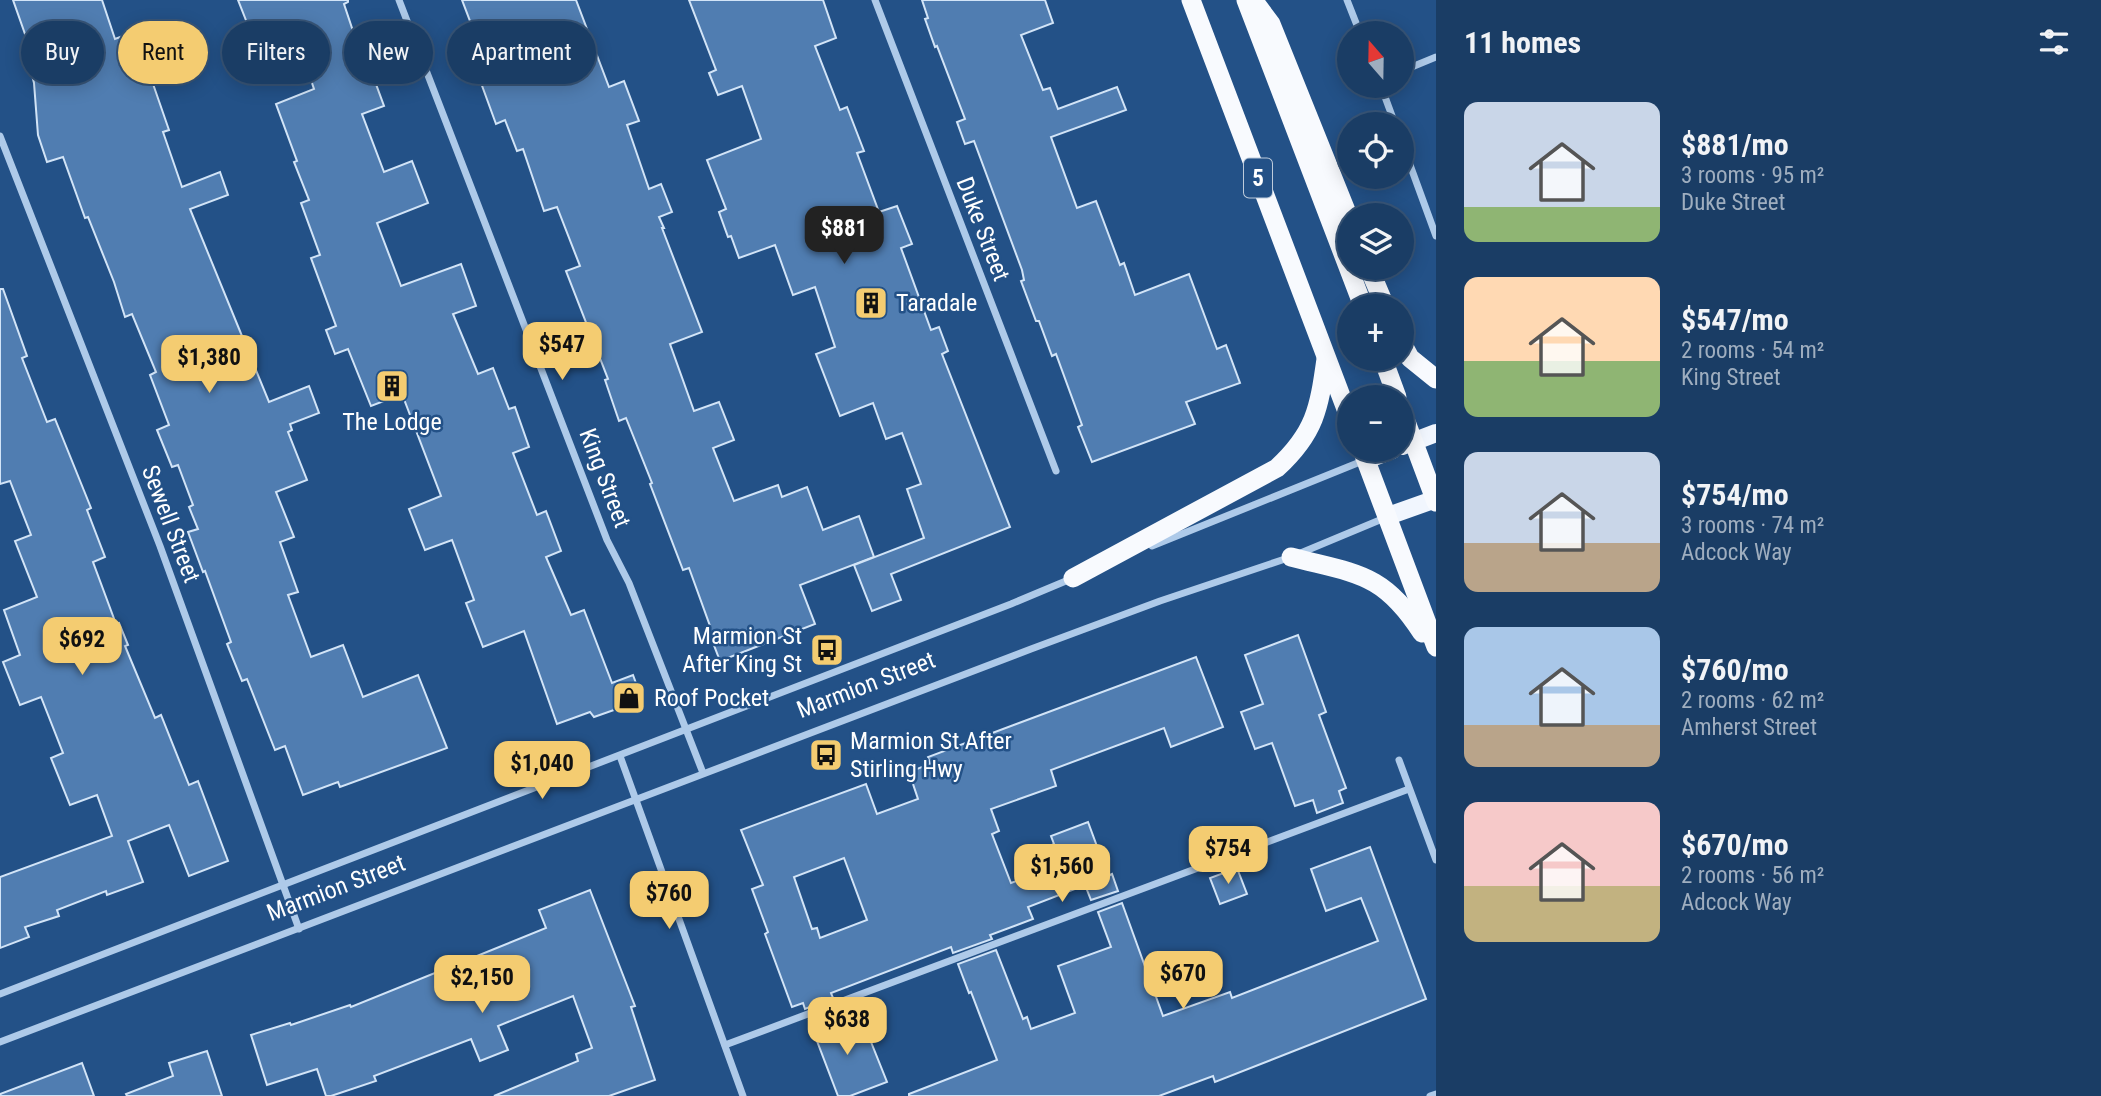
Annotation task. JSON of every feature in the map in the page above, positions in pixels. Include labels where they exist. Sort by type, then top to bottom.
[{"type":"highway","name":"5","points":[[1191,0],[1337,385]]},
{"type":"highway","name":"5","points":[[1246,0],[1358,294]]},
{"type":"highway","points":[[1254,0],[1271,24],[1343,203]]},
{"type":"highway","points":[[1073,578],[1277,468],[1296,450],[1309,432],[1321,399],[1326,356]]},
{"type":"highway","points":[[1414,361],[1436,379]]},
{"type":"highway","points":[[1414,458],[1436,500]]},
{"type":"highway","points":[[1367,462],[1436,647]]},
{"type":"highway","points":[[1291,556],[1358,574],[1385,587],[1407,609],[1436,654]]},
{"type":"main road","points":[[1414,441],[1436,433]]},
{"type":"main road","name":"Marmion Street","points":[[1388,516],[1436,500]]},
{"type":"street","name":"King Street","points":[[399,0],[607,540],[629,583],[703,773]]},
{"type":"street","name":"Duke Street","points":[[875,0],[1056,471]]},
{"type":"street","points":[[1347,0],[1355,21]]},
{"type":"street","points":[[1414,66],[1436,57]]},
{"type":"street","name":"Sewell Street","points":[[0,136],[160,546],[299,929]]},
{"type":"street","points":[[1414,176],[1436,236]]},
{"type":"street","name":"Marmion Street","points":[[0,994],[1011,604],[1347,462]]},
{"type":"street","name":"Marmion Street","points":[[0,1042],[703,773],[1160,601],[1291,556],[1388,516]]},
{"type":"street","points":[[620,756],[743,1096]]},
{"type":"street","points":[[1399,760],[1436,860]]},
{"type":"street","points":[[724,1045],[1409,789]]},
{"type":"street","points":[[1430,1096],[1436,1094]]},
{"type":"building","points":[[13,0],[102,0],[115,39],[118,38],[118,84],[153,84],[169,130],[163,132],[182,187],[220,172],[228,195],[190,209],[269,402],[309,386],[319,413],[290,424],[292,430],[288,432],[307,480],[276,492],[294,537],[280,542],[298,592],[288,595],[311,657],[343,645],[363,697],[418,675],[447,748],[340,787],[338,782],[303,795],[285,746],[275,750],[247,679],[242,681],[227,644],[231,642],[188,532],[198,529],[189,507],[193,505],[178,465],[172,467],[157,430],[169,425],[150,375],[156,372],[132,314],[125,317],[114,282],[88,217],[85,218],[63,157],[47,162],[38,135],[34,84],[104,84],[104,21],[21,23]]},
{"type":"building","points":[[238,0],[348,0],[344,4],[350,21],[344,21],[344,84],[376,84],[384,106],[362,114],[384,172],[412,161],[428,203],[377,223],[401,286],[461,264],[476,306],[453,314],[478,374],[493,368],[509,409],[515,407],[529,447],[513,453],[537,515],[546,511],[561,551],[546,557],[571,615],[584,610],[612,683],[633,675],[640,694],[634,703],[594,717],[590,712],[557,724],[524,631],[483,647],[466,603],[474,600],[452,540],[425,550],[409,509],[441,496],[402,394],[371,406],[348,349],[335,354],[326,330],[336,326],[311,258],[320,255],[301,203],[309,200],[276,104],[314,89],[312,84],[330,84],[330,21],[246,21]]},
{"type":"building","points":[[462,0],[576,0],[584,21],[470,21]]},
{"type":"building","points":[[689,0],[823,0],[836,38],[815,46],[840,110],[847,107],[864,151],[857,153],[879,212],[897,206],[912,244],[901,248],[931,330],[939,327],[948,351],[942,354],[1010,527],[891,574],[901,600],[872,611],[854,565],[924,538],[907,489],[921,484],[902,433],[886,439],[873,403],[840,416],[816,354],[835,347],[815,287],[793,295],[775,245],[739,258],[731,236],[728,237],[719,212],[726,209],[707,160],[761,139],[742,86],[718,95],[709,73],[716,70]]},
{"type":"building","points":[[922,0],[1045,0],[1053,23],[1021,35],[1043,90],[1050,88],[1058,109],[1117,87],[1126,110],[1051,137],[1077,208],[1096,201],[1120,265],[1124,263],[1135,295],[1189,274],[1217,349],[1226,345],[1240,383],[1186,402],[1195,424],[1092,462],[1078,427],[1082,425],[1056,354],[1052,356],[1021,281],[1024,280],[1022,270],[974,141],[965,144],[957,122],[965,119],[937,46],[935,47],[925,19],[928,18]]},
{"type":"building","points":[[596,53],[609,87],[624,81],[639,121],[627,125],[649,189],[661,184],[672,212],[659,217],[702,332],[670,344],[694,411],[719,402],[734,440],[713,448],[734,501],[778,485],[782,497],[807,487],[823,530],[859,516],[874,557],[800,585],[815,624],[720,661],[689,568],[683,570],[626,418],[619,421],[605,380],[608,379],[566,271],[580,266],[557,207],[544,211],[523,149],[517,151],[505,120],[496,124],[481,84],[596,84]]},
{"type":"building","points":[[0,289],[3,289],[27,356],[22,358],[47,422],[55,419],[91,508],[87,510],[105,557],[93,562],[116,624],[119,623],[128,645],[125,646],[155,718],[161,715],[189,785],[198,781],[228,861],[189,876],[169,825],[128,841],[143,882],[107,895],[106,891],[57,910],[59,916],[25,927],[29,937],[0,948],[0,877],[112,836],[97,795],[70,805],[51,758],[63,753],[41,697],[20,705],[3,662],[20,655],[4,610],[37,597],[15,541],[31,535],[10,481],[0,484]]},
{"type":"building","points":[[1298,635],[1326,712],[1319,715],[1346,788],[1339,791],[1343,803],[1317,813],[1313,800],[1295,806],[1272,743],[1255,749],[1241,712],[1263,704],[1245,655]]},
{"type":"building","points":[[1196,657],[1223,727],[1171,747],[1164,728],[1051,770],[1056,786],[991,809],[999,831],[992,834],[1011,883],[1058,866],[1050,846],[1054,844],[1051,836],[1088,822],[1108,876],[1112,874],[1118,891],[1091,900],[1085,885],[1028,907],[1033,919],[990,935],[992,939],[953,953],[951,947],[831,993],[833,998],[805,1009],[803,1003],[792,1007],[765,934],[768,932],[752,889],[763,885],[741,830],[866,784],[877,814],[918,799],[909,772],[930,764],[928,757]],"holes":[[[844,858],[867,920],[820,938],[817,928],[812,929],[794,877]]]},
{"type":"building","points":[[1370,847],[1426,999],[1215,1082],[1213,1076],[1159,1096],[909,1096],[997,1060],[958,964],[996,950],[1023,1019],[1027,1017],[1031,1029],[1075,1013],[1058,966],[1111,947],[1098,912],[1122,903],[1163,1016],[1230,992],[1232,998],[1378,941],[1361,898],[1326,911],[1311,869]]},
{"type":"building","points":[[1237,868],[1247,894],[1220,904],[1210,878]]},
{"type":"building","points":[[590,890],[635,1006],[631,1007],[655,1080],[609,1096],[494,1096],[578,1061],[576,1054],[592,1048],[573,996],[498,1026],[508,1050],[480,1061],[471,1039],[374,1076],[376,1081],[331,1096],[326,1096],[317,1069],[267,1085],[251,1035],[350,1005],[351,1007],[546,928],[539,910]]},
{"type":"building","points":[[837,1009],[851,1044],[869,1037],[887,1082],[850,1096],[838,1096],[809,1020]]},
{"type":"building","points":[[207,1051],[222,1096],[127,1096],[126,1094],[173,1076],[169,1063]]},
{"type":"building","points":[[82,1063],[94,1096],[0,1094]]},
{"type":"place","name":"Taradale","points":[[871,303]]},
{"type":"place","name":"The Lodge","points":[[392,386]]},
{"type":"place","name":"Marmion St After King St","points":[[827,650]]},
{"type":"place","name":"Roof Pocket","points":[[629,698]]},
{"type":"place","name":"Marmion St After Stirling Hwy","points":[[826,755]]}]
